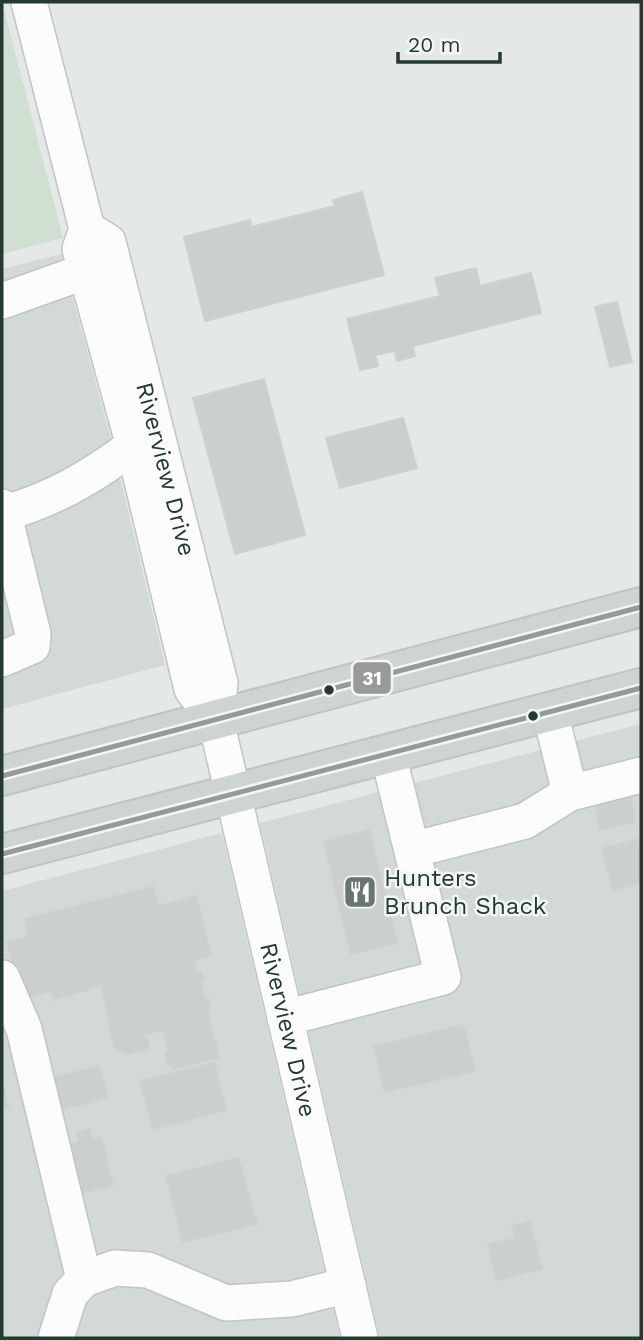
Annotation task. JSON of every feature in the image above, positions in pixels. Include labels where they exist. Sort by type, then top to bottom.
[{"type":"main road","points":[[2,776],[641,607]]},
{"type":"main road","points":[[2,854],[641,688]]},
{"type":"street","name":"Riverview Drive","points":[[29,2],[87,229],[80,249],[134,446],[192,690],[216,721]]},
{"type":"street","name":"Riverview Drive","points":[[87,229],[108,242],[220,683],[216,721],[360,1338]]},
{"type":"street","points":[[2,301],[86,271]]},
{"type":"street","points":[[2,659],[32,646],[33,634],[2,512],[34,505],[86,481],[134,446]]},
{"type":"street","points":[[550,712],[570,793]]},
{"type":"street","points":[[285,1018],[443,977],[388,754]]},
{"type":"street","points":[[412,850],[525,821],[570,793],[641,775]]},
{"type":"street","points":[[2,978],[23,1029],[84,1279]]},
{"type":"street","points":[[56,1338],[70,1294],[84,1279],[115,1268],[148,1270],[226,1303],[292,1299],[348,1285]]},
{"type":"shaded area","points":[[61,254],[112,443],[165,665],[2,709],[2,269]]},
{"type":"shaded area","points":[[641,724],[641,1338],[380,1338],[260,823]]},
{"type":"shaded area","points":[[222,833],[340,1338],[2,1338],[2,891]]},
{"type":"green space","points":[[2,2],[63,238],[2,254]]},
{"type":"building","points":[[362,192],[384,275],[205,321],[184,237],[250,220],[251,227],[335,206],[333,200]]},
{"type":"building","points":[[476,268],[480,286],[531,273],[541,313],[413,346],[415,356],[397,361],[395,351],[375,355],[378,366],[360,370],[347,319],[440,296],[435,278]]},
{"type":"building","points":[[617,302],[632,362],[610,367],[595,307]]},
{"type":"building","points":[[264,379],[305,535],[235,554],[193,398]]},
{"type":"building","points":[[403,418],[417,468],[340,488],[326,438]]},
{"type":"building","points":[[628,787],[635,822],[600,829],[593,795]]},
{"type":"building","name":"Hunters Brunch Shack","points":[[369,830],[397,943],[351,954],[324,842]]},
{"type":"building","points":[[641,839],[641,883],[613,890],[602,848]]},
{"type":"building","points":[[153,887],[158,906],[196,896],[211,956],[194,960],[197,972],[201,971],[204,980],[200,981],[205,1000],[208,999],[211,1008],[207,1009],[219,1057],[173,1069],[172,1064],[168,1065],[165,1053],[169,1052],[163,1030],[145,1034],[149,1048],[127,1054],[114,1048],[102,985],[54,1000],[52,991],[21,999],[7,942],[29,937],[25,919]]},
{"type":"building","points":[[463,1025],[475,1071],[385,1092],[374,1047]]},
{"type":"building","points":[[214,1063],[226,1110],[153,1129],[140,1081]]},
{"type":"building","points":[[99,1066],[108,1098],[55,1111],[47,1079]]},
{"type":"building","points":[[2,1081],[8,1108],[2,1109]]},
{"type":"building","points":[[89,1129],[92,1139],[101,1137],[113,1185],[82,1193],[77,1175],[70,1177],[62,1147],[80,1142],[77,1132]]},
{"type":"building","points":[[238,1158],[257,1224],[183,1242],[166,1176]]},
{"type":"building","points":[[530,1221],[542,1269],[497,1280],[488,1245],[515,1238],[512,1226]]},
{"type":"transit line","name":"31","points":[[2,776],[641,607]]},
{"type":"transit line","name":"31","points":[[2,854],[641,688]]},
{"type":"place","name":"Hunters Brunch Shack","points":[[360,892]]}]
